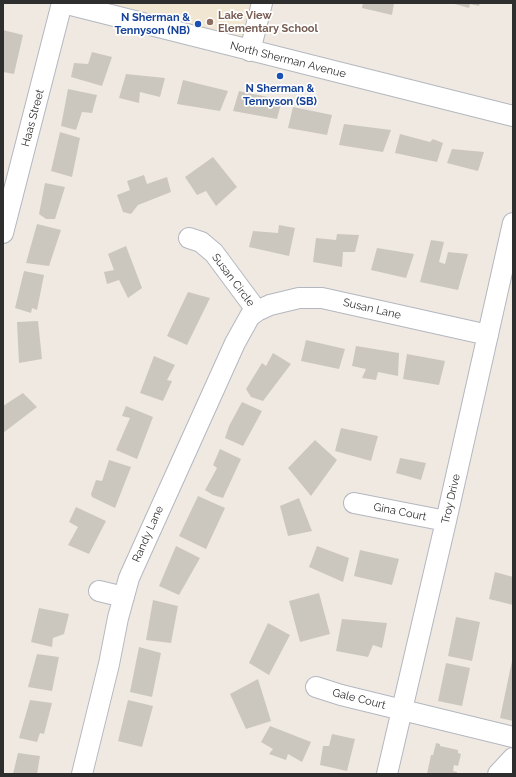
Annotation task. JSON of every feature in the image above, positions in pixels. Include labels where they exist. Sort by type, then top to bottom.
[{"type":"street","name":"North Sherman Avenue","points":[[62,3],[513,116]]},
{"type":"street","name":"Haas Street","points":[[3,233],[62,3]]},
{"type":"street","points":[[250,51],[262,3]]},
{"type":"street","name":"Troy Drive","points":[[387,774],[513,223]]},
{"type":"street","name":"Susan Circle","points":[[189,238],[201,242],[214,253],[257,311]]},
{"type":"street","name":"Susan Lane","points":[[257,311],[270,305],[299,298],[322,298],[488,335]]},
{"type":"street","name":"Randy Lane","points":[[82,774],[128,578],[235,343],[250,316],[257,311]]},
{"type":"street","name":"Gina Court","points":[[354,503],[446,521]]},
{"type":"street","points":[[99,591],[124,597]]},
{"type":"street","name":"Gale Court","points":[[316,687],[341,695],[513,737]]},
{"type":"street","points":[[498,774],[513,758]]},
{"type":"shaded area","name":"Lake View Elementary School","points":[[95,3],[254,3],[245,42]]},
{"type":"building","points":[[363,3],[394,3],[392,15],[362,8]]},
{"type":"building","points":[[451,3],[480,3],[479,6],[470,4],[469,8]]},
{"type":"building","points":[[3,30],[23,35],[14,74],[3,72]]},
{"type":"building","points":[[92,52],[112,57],[102,86],[71,77],[74,63],[88,64]]},
{"type":"building","points":[[126,74],[165,78],[160,97],[140,92],[139,103],[119,98]]},
{"type":"building","points":[[183,80],[228,91],[220,111],[177,104]]},
{"type":"building","points":[[68,89],[97,95],[92,113],[82,112],[76,130],[61,126]]},
{"type":"building","points":[[239,91],[282,100],[277,119],[233,111]]},
{"type":"building","points":[[293,107],[332,115],[327,135],[288,128]]},
{"type":"building","points":[[344,124],[391,130],[383,152],[339,145]]},
{"type":"building","points":[[60,132],[80,138],[72,177],[51,171]]},
{"type":"building","points":[[400,134],[430,142],[433,139],[443,143],[437,162],[395,153]]},
{"type":"building","points":[[452,149],[484,152],[478,171],[447,163]]},
{"type":"building","points":[[213,157],[237,187],[216,206],[206,191],[197,195],[185,177]]},
{"type":"building","points":[[144,175],[147,184],[167,177],[171,192],[138,205],[131,214],[123,212],[117,195],[130,190],[127,181]]},
{"type":"building","points":[[45,183],[65,187],[55,219],[46,219],[39,214]]},
{"type":"building","points":[[37,224],[61,230],[49,266],[26,263]]},
{"type":"building","points":[[279,225],[295,228],[289,256],[249,247],[253,231],[278,233]]},
{"type":"building","points":[[337,234],[359,235],[355,252],[343,252],[342,267],[313,262],[316,238],[336,240]]},
{"type":"building","points":[[431,240],[444,242],[439,262],[445,264],[448,252],[468,254],[458,290],[420,282]]},
{"type":"building","points":[[126,246],[142,288],[128,298],[119,280],[107,284],[104,272],[114,270],[108,254]]},
{"type":"building","points":[[377,248],[414,254],[406,278],[371,270]]},
{"type":"building","points":[[24,271],[44,275],[37,310],[32,308],[31,313],[15,308]]},
{"type":"building","points":[[188,292],[210,298],[187,345],[167,336]]},
{"type":"building","points":[[38,321],[42,359],[19,363],[17,322]]},
{"type":"building","points":[[306,340],[345,349],[339,369],[301,361]]},
{"type":"building","points":[[356,346],[399,353],[398,376],[378,372],[376,380],[362,378],[366,369],[352,366]]},
{"type":"building","points":[[273,353],[291,364],[263,401],[251,397],[246,389],[262,363],[266,366]]},
{"type":"building","points":[[407,354],[445,361],[439,385],[403,379]]},
{"type":"building","points":[[154,356],[175,365],[167,380],[172,381],[163,401],[140,393]]},
{"type":"building","points":[[23,393],[37,407],[3,433],[3,406]]},
{"type":"building","points":[[242,402],[262,411],[243,446],[225,438],[229,426]]},
{"type":"building","points":[[126,406],[153,417],[137,459],[116,450],[130,418],[122,416]]},
{"type":"building","points":[[341,428],[378,436],[371,461],[335,451]]},
{"type":"building","points":[[315,440],[337,460],[311,496],[288,468]]},
{"type":"building","points":[[220,449],[241,459],[223,498],[213,495],[205,490],[217,468],[213,465]]},
{"type":"building","points":[[400,458],[426,463],[421,480],[396,473]]},
{"type":"building","points":[[109,460],[131,467],[115,508],[92,497],[91,494],[96,480],[102,481]]},
{"type":"building","points":[[198,496],[225,508],[206,549],[179,536]]},
{"type":"building","points":[[299,498],[312,531],[288,536],[280,506]]},
{"type":"building","points":[[76,507],[106,521],[89,554],[68,545],[78,527],[69,522]]},
{"type":"building","points":[[176,546],[200,558],[179,595],[159,586]]},
{"type":"building","points":[[317,546],[349,558],[343,582],[309,567]]},
{"type":"building","points":[[360,550],[399,559],[392,585],[354,576]]},
{"type":"building","points":[[495,572],[513,577],[513,605],[489,599]]},
{"type":"building","points":[[319,593],[330,634],[300,642],[289,601]]},
{"type":"building","points":[[153,600],[178,606],[171,643],[146,640]]},
{"type":"building","points":[[39,608],[69,614],[64,634],[53,638],[52,647],[31,642]]},
{"type":"building","points":[[456,617],[480,622],[472,661],[448,656]]},
{"type":"building","points":[[342,619],[387,623],[382,648],[373,645],[368,657],[336,651]]},
{"type":"building","points":[[268,623],[290,635],[269,675],[249,663]]},
{"type":"building","points":[[139,647],[161,653],[152,697],[130,692]]},
{"type":"building","points":[[37,654],[59,657],[52,691],[28,687]]},
{"type":"building","points":[[513,661],[513,721],[500,718]]},
{"type":"building","points":[[446,663],[470,668],[462,706],[438,701]]},
{"type":"building","points":[[258,679],[271,721],[246,729],[230,694]]},
{"type":"building","points":[[30,700],[52,703],[44,734],[40,733],[37,742],[19,738]]},
{"type":"building","points":[[128,700],[153,706],[142,747],[118,741]]},
{"type":"building","points":[[270,726],[311,742],[302,762],[288,754],[286,760],[269,754],[273,749],[261,742]]},
{"type":"building","points":[[332,734],[355,739],[347,771],[320,765],[323,746],[329,746]]},
{"type":"building","points":[[436,743],[440,744],[440,746],[458,750],[458,753],[461,754],[458,766],[454,765],[453,771],[457,772],[457,774],[427,774],[431,755],[433,755]]},
{"type":"building","points":[[18,753],[40,756],[37,774],[13,774]]},
{"type":"place","name":"Lake View Elementary School","points":[[210,22]]},
{"type":"place","name":"N Sherman & Tennyson (NB)","points":[[198,24]]},
{"type":"place","name":"N Sherman & Tennyson (SB)","points":[[280,76]]}]
